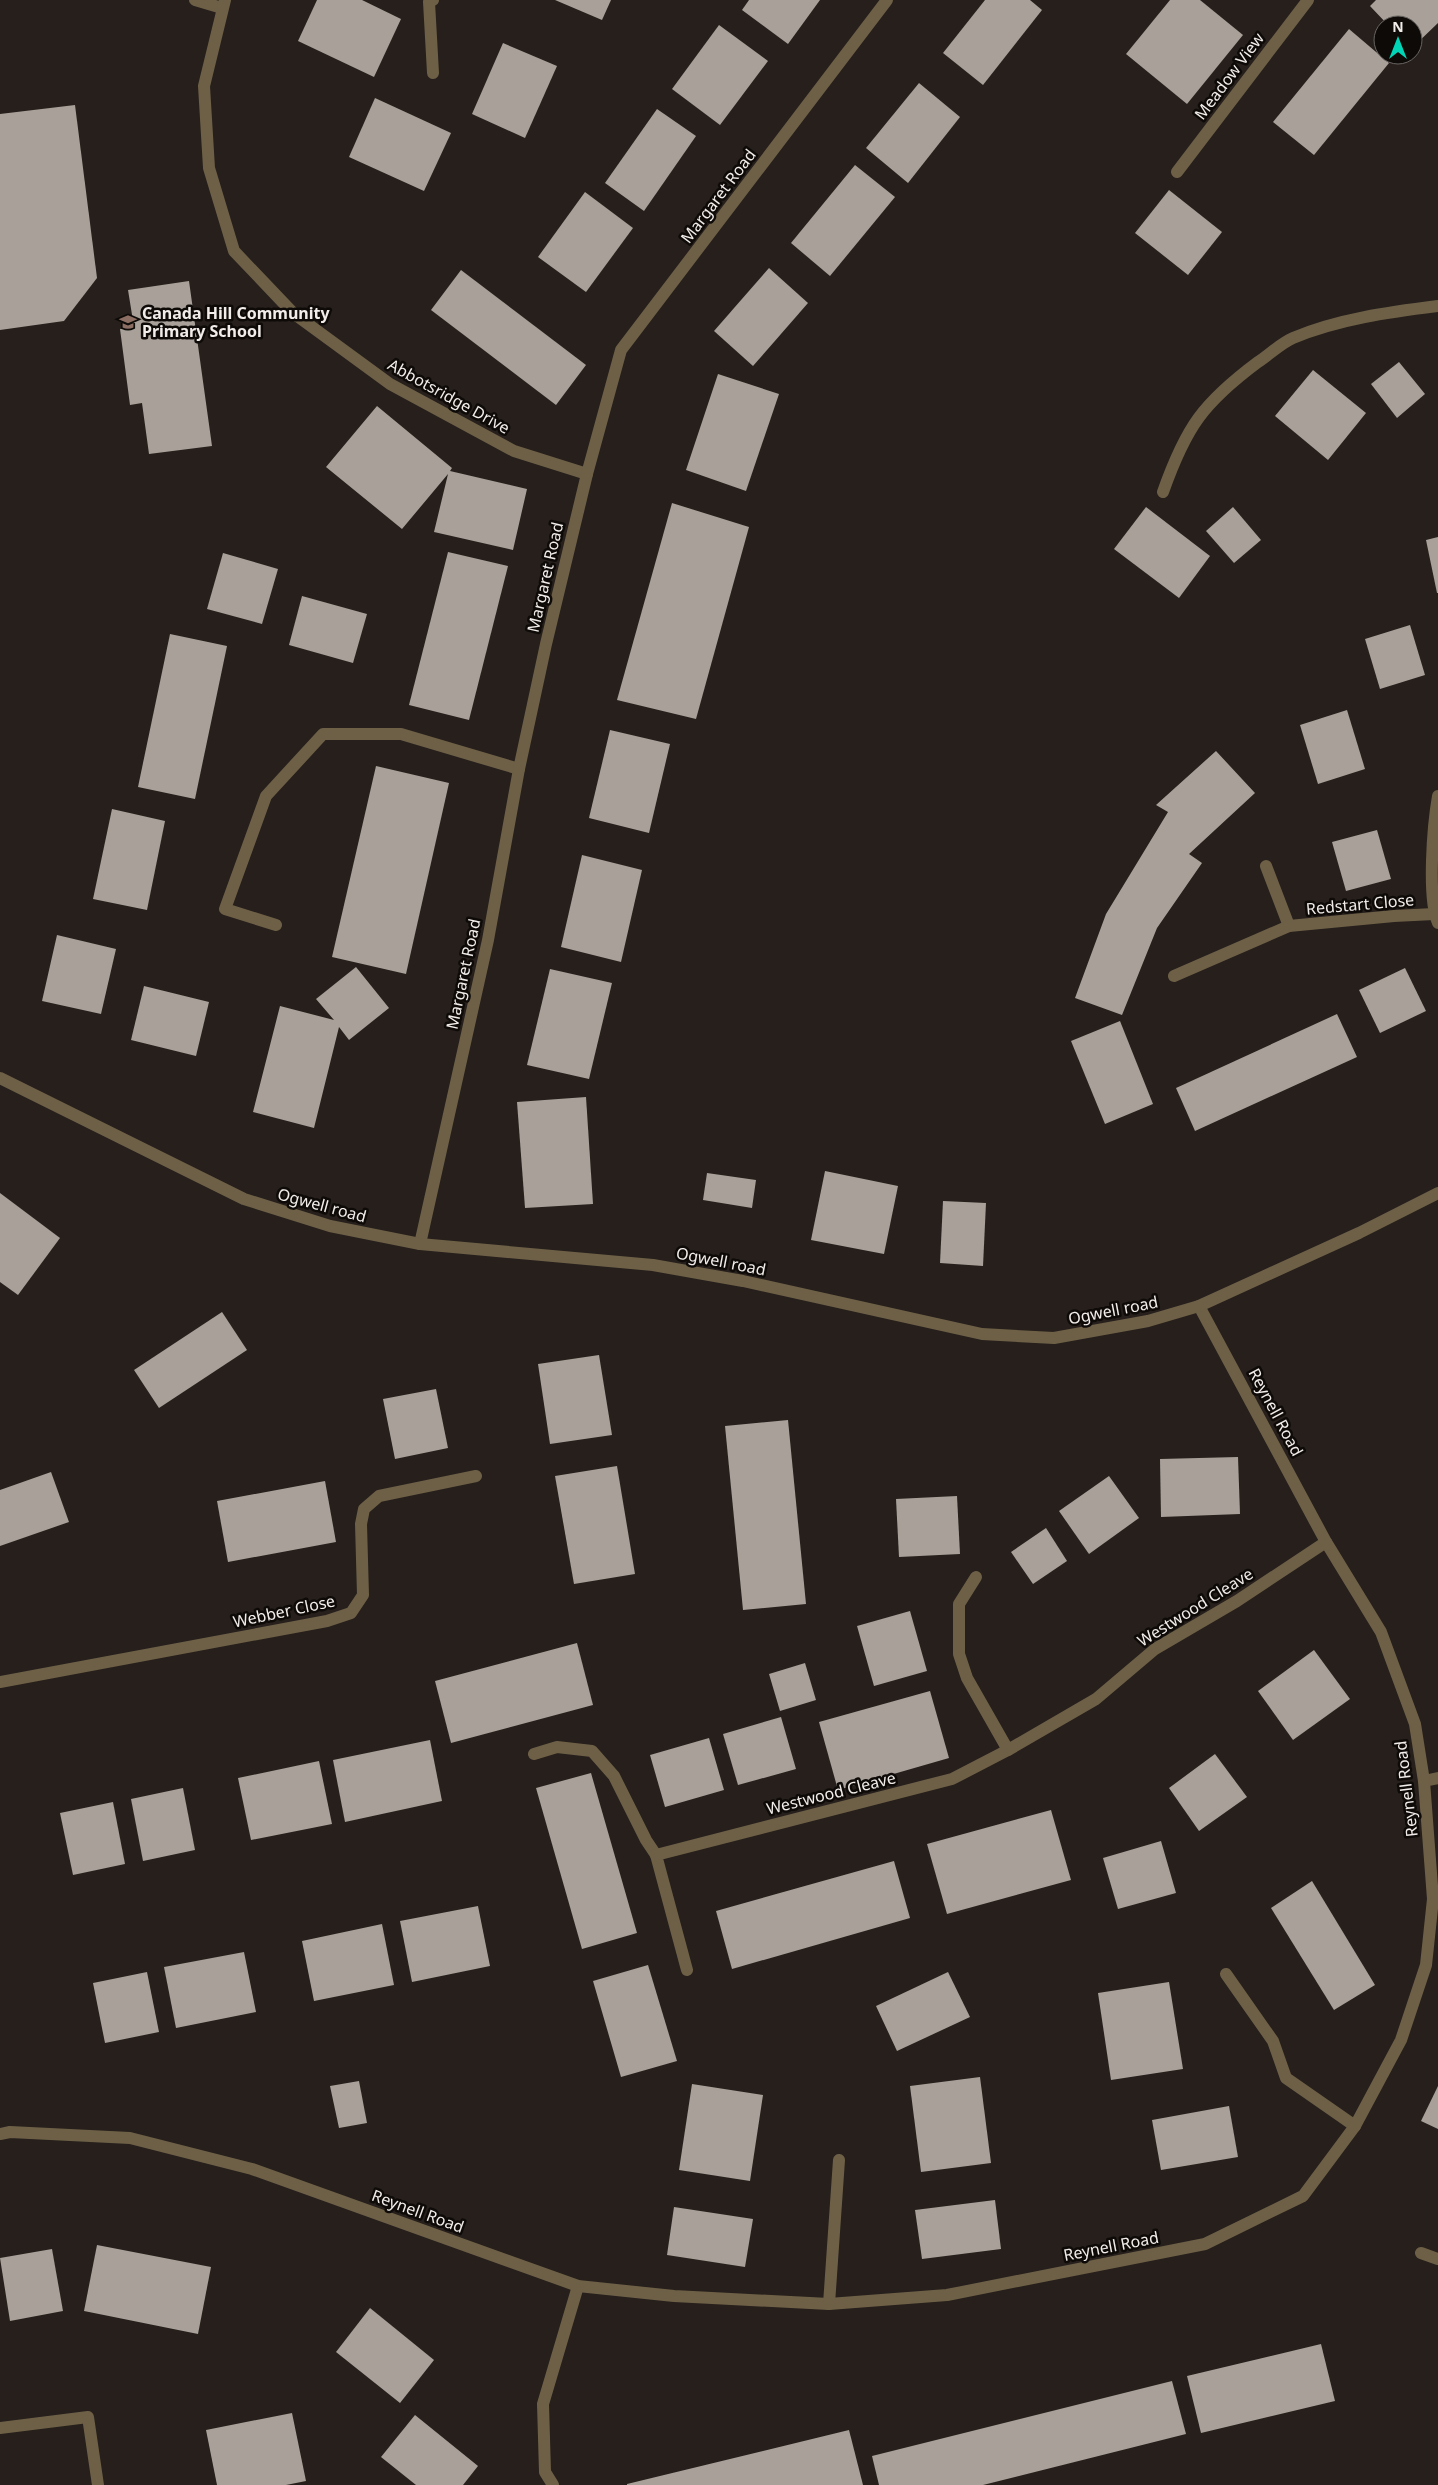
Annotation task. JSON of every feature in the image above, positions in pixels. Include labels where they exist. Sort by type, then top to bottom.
[{"type":"street","points":[[195,0],[223,4]]},
{"type":"street","name":"Margaret Road","points":[[420,1244],[488,940],[519,769],[546,644],[587,474],[621,350],[887,0]]},
{"type":"street","name":"Meadow View","points":[[1177,172],[1308,0]]},
{"type":"street","points":[[429,1],[433,73]]},
{"type":"street","name":"Abbotsridge Drive","points":[[223,4],[204,86],[209,168],[234,251],[293,313],[390,384],[514,451],[587,474]]},
{"type":"street","points":[[1163,492],[1178,451],[1200,413],[1230,383],[1291,338],[1342,323],[1438,306]]},
{"type":"street","points":[[276,925],[225,909],[266,796],[323,734],[401,734],[519,769]]},
{"type":"street","points":[[1436,919],[1433,868],[1438,796]]},
{"type":"street","name":"Redstart Close","points":[[1266,866],[1289,926]]},
{"type":"street","name":"Redstart Close","points":[[1174,976],[1289,926],[1394,916],[1436,919]]},
{"type":"street","name":"Ogwell road","points":[[0,1078],[244,1199],[330,1226],[420,1244],[653,1265],[744,1282],[982,1334],[1054,1338],[1148,1321],[1199,1306],[1350,1237],[1438,1193]]},
{"type":"street","name":"Reynell Road","points":[[0,2134],[10,2132],[130,2138],[252,2169],[578,2286],[674,2296],[829,2304],[947,2295],[1205,2244],[1303,2196],[1355,2126],[1402,2040],[1426,1965],[1433,1898],[1424,1781],[1415,1724],[1381,1632],[1326,1542],[1199,1306]]},
{"type":"street","name":"Webber Close","points":[[0,1682],[326,1621],[351,1613],[363,1595],[361,1524],[364,1508],[379,1496],[476,1476]]},
{"type":"street","name":"Westwood Cleave","points":[[656,1855],[952,1779],[1008,1750],[1096,1699],[1155,1649],[1237,1601],[1326,1542]]},
{"type":"street","points":[[976,1577],[959,1604],[960,1654],[967,1678],[1008,1750]]},
{"type":"street","points":[[534,1754],[557,1747],[592,1751],[614,1776],[646,1840],[656,1855],[687,1970]]},
{"type":"street","points":[[1424,1781],[1438,1778]]},
{"type":"street","points":[[1226,1974],[1272,2041],[1286,2078],[1355,2126]]},
{"type":"street","points":[[829,2304],[839,2160]]},
{"type":"street","points":[[1421,2253],[1438,2260]]},
{"type":"street","points":[[553,2485],[545,2472],[543,2404],[578,2286]]},
{"type":"street","points":[[0,2428],[88,2417],[98,2485]]},
{"type":"building","points":[[317,0],[362,0],[401,19],[374,77],[298,41]]},
{"type":"building","points":[[555,0],[611,0],[602,20]]},
{"type":"building","points":[[749,0],[820,0],[788,44],[742,10]]},
{"type":"building","points":[[985,0],[1030,0],[1042,10],[983,85],[943,53]]},
{"type":"building","points":[[1170,0],[1200,0],[1243,35],[1187,104],[1126,54]]},
{"type":"building","points":[[1376,0],[1438,0],[1438,23],[1423,37],[1423,15],[1379,15],[1370,6]]},
{"type":"building","points":[[719,25],[768,61],[720,125],[672,89]]},
{"type":"building","points":[[1349,29],[1373,49],[1373,65],[1387,65],[1314,155],[1273,122]]},
{"type":"building","points":[[503,43],[557,66],[525,138],[472,114]]},
{"type":"building","points":[[919,83],[960,117],[908,183],[866,148]]},
{"type":"building","points":[[375,98],[451,133],[424,191],[349,157]]},
{"type":"building","points":[[75,105],[97,278],[64,321],[0,330],[0,114]]},
{"type":"building","points":[[657,109],[696,136],[644,211],[605,183]]},
{"type":"building","points":[[855,165],[895,197],[830,276],[791,243]]},
{"type":"building","points":[[1169,190],[1222,232],[1188,275],[1135,233]]},
{"type":"building","points":[[585,192],[633,228],[586,292],[538,257]]},
{"type":"building","points":[[769,268],[808,303],[753,366],[714,331]]},
{"type":"building","points":[[461,270],[586,365],[556,405],[431,310]]},
{"type":"building","points":[[189,281],[212,446],[149,454],[142,403],[130,405],[120,329],[134,327],[128,290]]},
{"type":"building","points":[[1399,362],[1425,394],[1397,418],[1371,384]]},
{"type":"building","points":[[1313,370],[1366,413],[1328,460],[1275,416]]},
{"type":"building","points":[[718,374],[779,394],[746,491],[686,470]]},
{"type":"building","points":[[377,406],[452,468],[450,471],[527,489],[513,550],[434,532],[448,474],[402,529],[326,467]]},
{"type":"building","points":[[672,503],[749,527],[696,719],[617,700]]},
{"type":"building","points":[[1146,507],[1210,556],[1179,598],[1114,549]]},
{"type":"building","points":[[1233,507],[1261,540],[1234,563],[1206,531]]},
{"type":"building","points":[[1438,537],[1438,593],[1437,593],[1426,540]]},
{"type":"building","points":[[448,552],[508,566],[469,720],[409,705]]},
{"type":"building","points":[[223,553],[278,569],[262,624],[207,609]]},
{"type":"building","points":[[302,596],[367,614],[353,663],[289,645]]},
{"type":"building","points":[[1410,625],[1425,675],[1380,689],[1365,639]]},
{"type":"building","points":[[170,634],[227,646],[195,799],[138,787]]},
{"type":"building","points":[[1347,710],[1365,769],[1318,784],[1300,725]]},
{"type":"building","points":[[610,730],[670,744],[649,833],[589,818]]},
{"type":"building","points":[[1216,751],[1255,793],[1189,854],[1202,863],[1157,928],[1122,1015],[1075,998],[1106,914],[1168,812],[1156,805]]},
{"type":"building","points":[[376,766],[449,783],[406,974],[332,957]]},
{"type":"building","points":[[112,809],[165,821],[147,910],[93,899]]},
{"type":"building","points":[[1377,830],[1391,879],[1346,891],[1332,842]]},
{"type":"building","points":[[582,855],[642,870],[621,962],[561,947]]},
{"type":"building","points":[[57,935],[116,949],[101,1014],[42,1001]]},
{"type":"building","points":[[356,967],[389,1008],[349,1040],[339,1027],[314,1128],[253,1112],[280,1006],[334,1020],[316,999]]},
{"type":"building","points":[[1405,968],[1426,1011],[1380,1033],[1359,990]]},
{"type":"building","points":[[550,969],[612,983],[589,1079],[527,1065]]},
{"type":"building","points":[[144,986],[209,1002],[196,1056],[131,1040]]},
{"type":"building","points":[[1337,1014],[1357,1057],[1195,1131],[1176,1088]]},
{"type":"building","points":[[1120,1021],[1153,1104],[1105,1124],[1071,1041]]},
{"type":"building","points":[[586,1097],[593,1204],[525,1208],[517,1102]]},
{"type":"building","points":[[825,1171],[898,1186],[884,1254],[811,1240]]},
{"type":"building","points":[[707,1173],[756,1180],[752,1208],[703,1200]]},
{"type":"building","points":[[0,1193],[60,1238],[18,1295],[0,1282]]},
{"type":"building","points":[[943,1201],[986,1203],[983,1266],[940,1263]]},
{"type":"building","points":[[222,1312],[247,1350],[159,1408],[134,1370]]},
{"type":"building","points":[[599,1355],[612,1435],[550,1444],[538,1364]]},
{"type":"building","points":[[436,1389],[448,1448],[395,1459],[383,1399]]},
{"type":"building","points":[[788,1420],[806,1604],[743,1610],[725,1426]]},
{"type":"building","points":[[1238,1457],[1240,1514],[1161,1517],[1160,1459]]},
{"type":"building","points":[[617,1466],[635,1574],[574,1584],[555,1476]]},
{"type":"building","points":[[51,1472],[69,1522],[0,1546],[0,1490]]},
{"type":"building","points":[[1109,1476],[1139,1518],[1089,1554],[1059,1511]]},
{"type":"building","points":[[325,1481],[336,1542],[228,1562],[217,1501]]},
{"type":"building","points":[[957,1496],[960,1554],[899,1557],[896,1499]]},
{"type":"building","points":[[1046,1528],[1067,1561],[1033,1584],[1011,1552]]},
{"type":"building","points":[[910,1611],[927,1671],[874,1686],[857,1626]]},
{"type":"building","points":[[577,1643],[593,1705],[451,1743],[435,1681]]},
{"type":"building","points":[[1314,1650],[1350,1699],[1293,1740],[1258,1691]]},
{"type":"building","points":[[805,1663],[816,1700],[780,1711],[769,1674]]},
{"type":"building","points":[[930,1691],[949,1758],[838,1790],[819,1722]]},
{"type":"building","points":[[781,1717],[796,1769],[738,1785],[723,1734]]},
{"type":"building","points":[[709,1738],[724,1790],[665,1807],[650,1755]]},
{"type":"building","points":[[430,1740],[442,1801],[345,1822],[333,1760]]},
{"type":"building","points":[[1215,1754],[1247,1797],[1199,1831],[1169,1788]]},
{"type":"building","points":[[319,1761],[332,1824],[251,1840],[238,1778]]},
{"type":"building","points":[[591,1773],[637,1933],[582,1949],[536,1788]]},
{"type":"building","points":[[183,1788],[195,1850],[143,1861],[131,1799]]},
{"type":"building","points":[[113,1802],[125,1864],[73,1875],[60,1813]]},
{"type":"building","points":[[1051,1810],[1071,1880],[947,1914],[927,1844]]},
{"type":"building","points":[[1161,1841],[1176,1893],[1118,1909],[1103,1858]]},
{"type":"building","points":[[894,1861],[910,1918],[732,1969],[716,1911]]},
{"type":"building","points":[[1312,1881],[1375,1985],[1334,2010],[1271,1908]]},
{"type":"building","points":[[478,1906],[490,1966],[412,1982],[400,1921]]},
{"type":"building","points":[[382,1924],[394,1985],[314,2001],[302,1941]]},
{"type":"building","points":[[244,1952],[256,2012],[176,2028],[164,1967]]},
{"type":"building","points":[[648,1965],[677,2061],[621,2077],[593,1981]]},
{"type":"building","points":[[147,1972],[159,2032],[105,2043],[93,1983]]},
{"type":"building","points":[[948,1972],[970,2017],[897,2051],[876,2006]]},
{"type":"building","points":[[1169,1982],[1183,2069],[1111,2080],[1098,1993]]},
{"type":"building","points":[[980,2077],[991,2163],[921,2172],[910,2086]]},
{"type":"building","points":[[359,2081],[367,2123],[339,2128],[330,2086]]},
{"type":"building","points":[[692,2084],[763,2095],[750,2181],[679,2170]]},
{"type":"building","points":[[1438,2086],[1438,2129],[1421,2121]]},
{"type":"building","points":[[1229,2106],[1238,2157],[1161,2170],[1152,2120]]},
{"type":"building","points":[[995,2200],[1001,2249],[922,2259],[915,2210]]},
{"type":"building","points":[[674,2207],[753,2219],[745,2267],[667,2255]]},
{"type":"building","points":[[97,2245],[211,2267],[198,2334],[84,2311]]},
{"type":"building","points":[[52,2249],[63,2311],[10,2321],[0,2258]]},
{"type":"building","points":[[370,2308],[434,2360],[400,2403],[336,2352]]},
{"type":"building","points":[[1321,2344],[1335,2401],[1201,2433],[1187,2376]]},
{"type":"building","points":[[1172,2381],[1186,2434],[983,2485],[879,2485],[872,2456]]},
{"type":"building","points":[[292,2413],[306,2481],[286,2485],[217,2485],[206,2430]]},
{"type":"building","points":[[415,2415],[478,2466],[463,2485],[416,2485],[381,2457]]},
{"type":"building","points":[[849,2430],[863,2485],[627,2485],[627,2484]]},
{"type":"place","name":"Canada Hill Community Primary School","points":[[128,322]]}]
